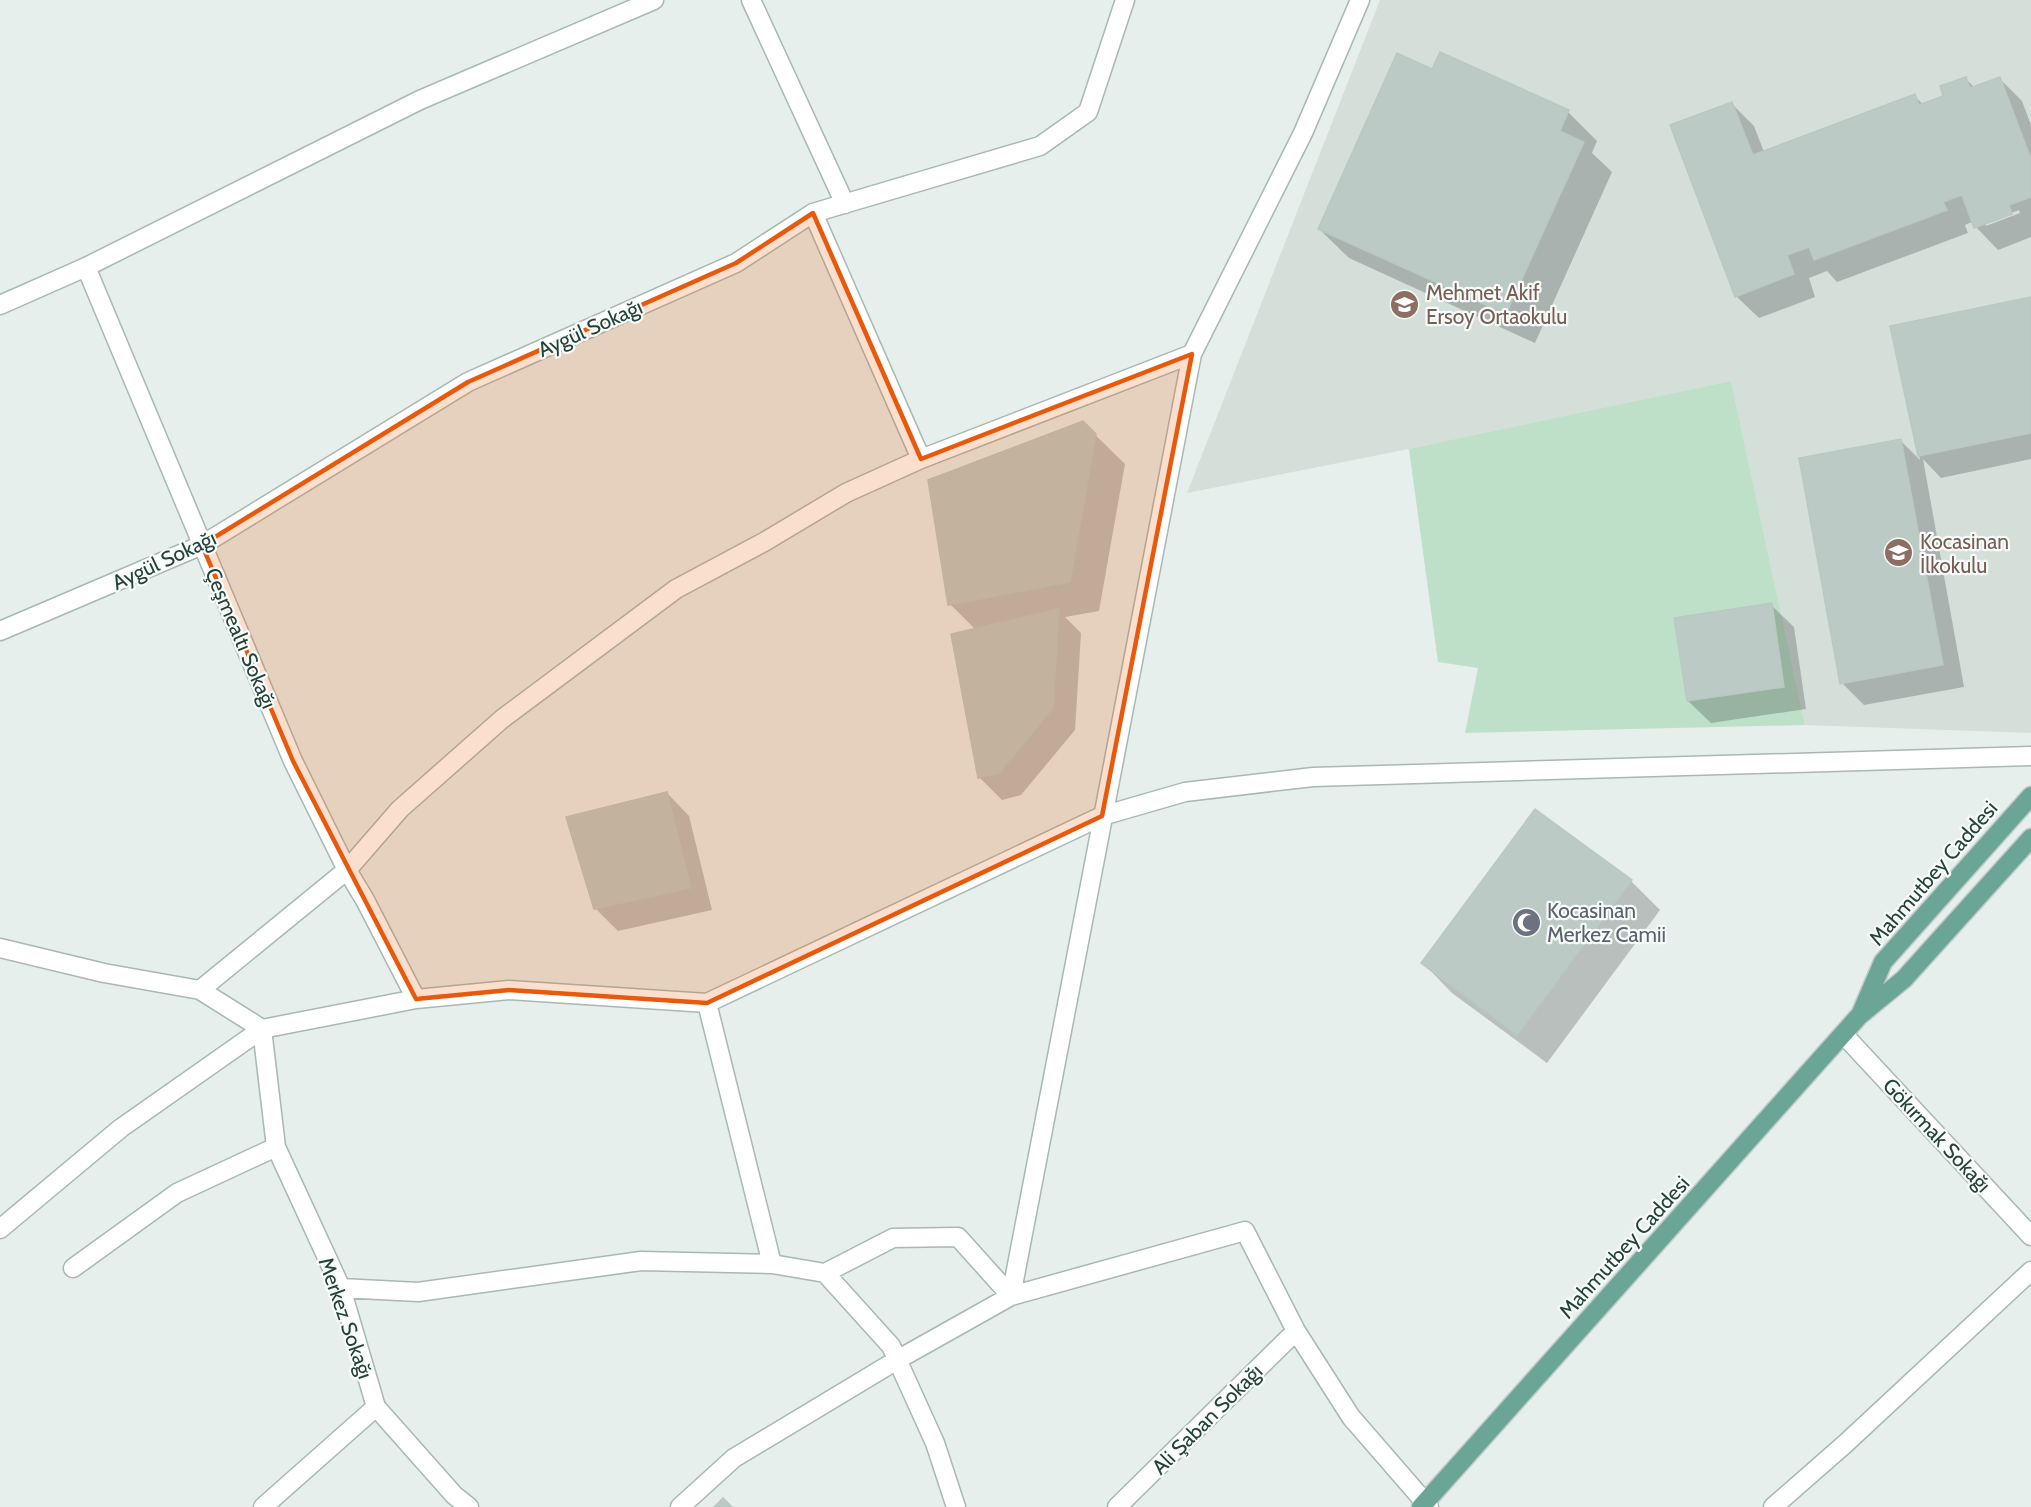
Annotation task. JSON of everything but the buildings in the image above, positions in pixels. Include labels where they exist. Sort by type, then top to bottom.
[{"type":"main road","name":"Mahmutbey Caddesi","points":[[1860,1017],[1883,962],[2031,796]]},
{"type":"main road","name":"Mahmutbey Caddesi","points":[[1425,1505],[1860,1017],[1904,979],[2031,838]]},
{"type":"street","points":[[0,305],[86,267],[420,100],[654,0]]},
{"type":"street","points":[[751,0],[845,204]]},
{"type":"street","name":"Aygül Sokağı","points":[[0,631],[202,545],[468,382],[736,263],[813,213],[1040,146],[1088,112],[1125,0]]},
{"type":"street","points":[[1011,1296],[1192,354],[1303,133],[1360,0]]},
{"type":"street","points":[[813,213],[921,459]]},
{"type":"street","name":"Çeşmealtı Sokağı","points":[[86,267],[293,761],[416,999]]},
{"type":"street","points":[[200,990],[348,870],[400,809],[502,719],[676,589],[764,542],[846,493],[921,459],[1192,354]]},
{"type":"street","points":[[0,1229],[121,1128],[261,1029],[416,999],[509,990],[706,1003],[1102,816],[1185,792],[1312,777],[2031,756]]},
{"type":"street","points":[[0,948],[104,973],[200,990],[261,1029]]},
{"type":"street","points":[[706,1003],[772,1264]]},
{"type":"street","name":"Merkez Sokağı","points":[[261,1029],[276,1147],[340,1288],[376,1407],[450,1501],[470,1507]]},
{"type":"street","name":"Gökırmak Sokağı","points":[[1844,1035],[2031,1236]]},
{"type":"street","points":[[73,1268],[177,1193],[276,1147]]},
{"type":"street","points":[[680,1507],[734,1458],[897,1360],[1011,1296],[1245,1231],[1296,1330],[1351,1417],[1425,1505]]},
{"type":"street","points":[[340,1288],[418,1292],[641,1261],[772,1264],[825,1273],[892,1238],[958,1237],[1011,1296]]},
{"type":"street","points":[[1773,1507],[1854,1436],[2031,1271]]},
{"type":"street","points":[[825,1273],[891,1346],[935,1443],[956,1507]]},
{"type":"street","name":"Ali Şaban Sokağı","points":[[1117,1507],[1296,1330]]},
{"type":"street","points":[[263,1507],[376,1407]]},
{"type":"highlighted area","points":[[813,213],[921,459],[1192,354],[1102,816],[707,1003],[509,990],[416,999],[293,761],[202,545],[468,382],[736,263]]},
{"type":"shaded area","points":[[1380,0],[2031,0],[2031,733],[1805,725],[1731,381],[1490,433],[1187,493]]},
{"type":"green space","points":[[1731,381],[1805,725],[1465,733],[1478,668],[1438,662],[1409,449]]},
{"type":"place","name":"Mehmet Akif Ersoy Ortaokulu","points":[[1405,304]]},
{"type":"place","name":"Kocasinan İlkokulu","points":[[1899,553]]},
{"type":"place","name":"Kocasinan Merkez Camii","points":[[1526,922]]}]
